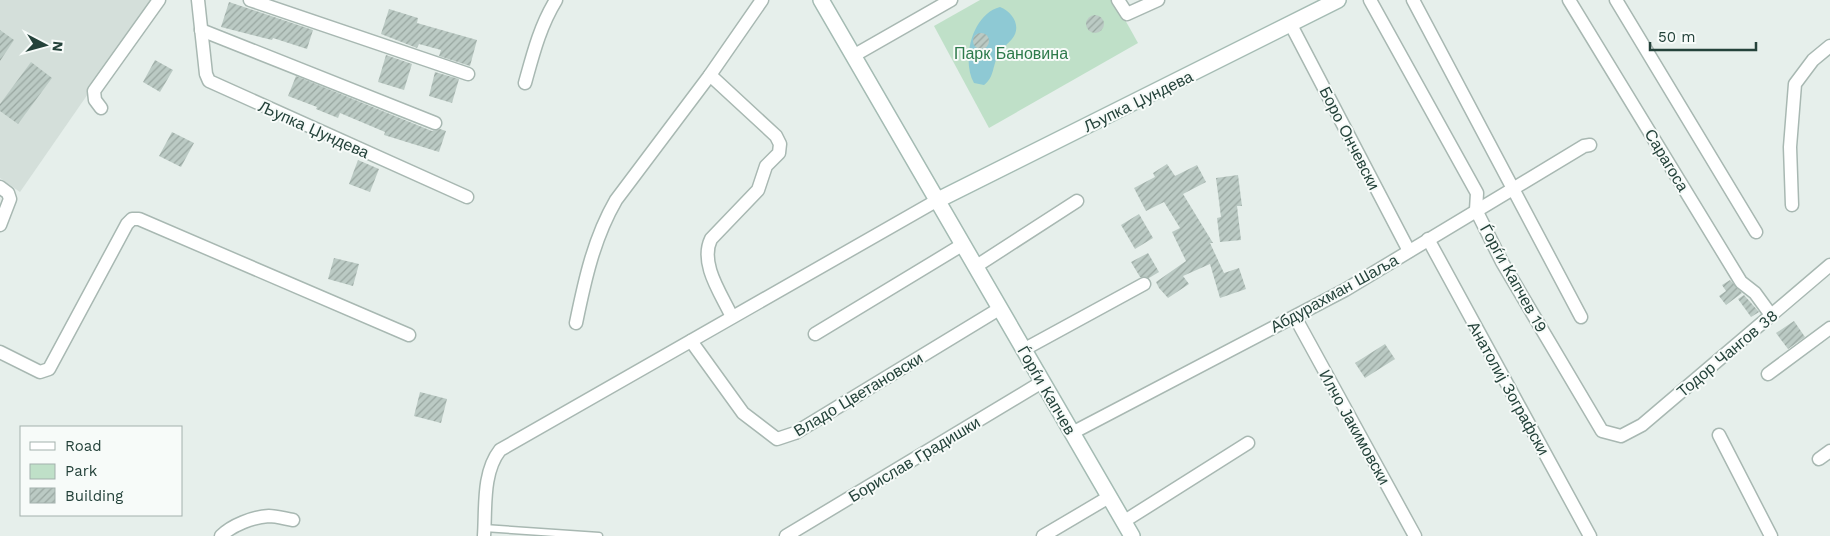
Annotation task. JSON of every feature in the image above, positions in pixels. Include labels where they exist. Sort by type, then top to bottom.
[{"type":"street","points":[[101,108],[95,100],[94,91],[159,0]]},
{"type":"street","name":"Љупка Џундева","points":[[198,0],[206,74],[209,81],[467,197]]},
{"type":"street","points":[[250,0],[468,74]]},
{"type":"street","points":[[525,83],[536,40],[545,18],[556,0]]},
{"type":"street","points":[[576,323],[587,270],[604,222],[616,200],[710,74],[762,0]]},
{"type":"street","name":"Ѓорѓи Капчев","points":[[821,0],[1132,536]]},
{"type":"street","points":[[853,56],[951,0]]},
{"type":"street","points":[[1118,0],[1124,11],[1128,14],[1158,0]]},
{"type":"street","name":"Љупка Џундева","points":[[936,201],[1338,0]]},
{"type":"street","name":"Ѓорѓи Капчев 19","points":[[1370,0],[1477,193],[1476,210],[1502,262],[1602,431],[1621,436]]},
{"type":"street","points":[[1414,0],[1581,317]]},
{"type":"street","name":"Сарагоса","points":[[1569,0],[1741,282],[1755,293],[1771,315]]},
{"type":"street","points":[[1616,0],[1756,232]]},
{"type":"street","name":"Боро Ончевски","points":[[1291,25],[1409,251]]},
{"type":"street","points":[[201,30],[435,123]]},
{"type":"street","points":[[1792,205],[1790,147],[1796,84],[1813,60],[1830,46]]},
{"type":"street","points":[[710,74],[776,136],[780,144],[780,153],[766,166],[758,190],[708,245],[708,262],[711,273],[732,317]]},
{"type":"street","name":"Абдурахман Шаља","points":[[1072,433],[1345,290],[1512,188],[1584,146],[1590,145]]},
{"type":"street","points":[[0,187],[8,193],[10,199],[0,225]]},
{"type":"street","points":[[484,532],[488,472],[492,461],[500,450],[936,201]]},
{"type":"street","points":[[975,268],[1077,201]]},
{"type":"street","points":[[0,352],[40,372],[49,368],[127,224],[132,219],[139,219],[409,335]]},
{"type":"street","name":"Анатолиј Зографски","points":[[1428,240],[1590,536]]},
{"type":"street","points":[[815,334],[962,245]]},
{"type":"street","name":"Тодор Чангов 38","points":[[1621,436],[1642,425],[1830,265]]},
{"type":"street","points":[[1023,350],[1144,284]]},
{"type":"street","name":"Владо Цветановски","points":[[690,341],[743,413],[778,439],[795,433],[999,309]]},
{"type":"street","name":"Илчо Јакимовски","points":[[1295,317],[1415,536]]},
{"type":"street","points":[[1768,374],[1830,328]]},
{"type":"street","name":"Борислав Градишки","points":[[786,536],[1042,382]]},
{"type":"street","points":[[1719,435],[1771,536]]},
{"type":"street","points":[[1124,522],[1248,443]]},
{"type":"street","points":[[1043,536],[1109,497]]},
{"type":"street","points":[[221,536],[226,531],[243,523],[269,516],[293,520]]},
{"type":"lane","points":[[484,532],[599,536]]},
{"type":"shaded area","points":[[0,0],[153,0],[20,192],[0,178]]},
{"type":"green space","name":"Парк Бановина","points":[[980,0],[1114,0],[1138,43],[989,128],[934,26]]},
{"type":"water","points":[[1000,7],[1009,12],[1015,20],[1015,34],[999,54],[988,82],[984,85],[974,83],[970,73],[969,62],[972,39],[982,19],[990,11]]},
{"type":"building","points":[[229,2],[313,30],[307,49],[273,38],[272,40],[221,27]]},
{"type":"building","points":[[389,9],[418,18],[417,23],[477,40],[470,66],[439,56],[441,50],[419,44],[417,48],[381,34]]},
{"type":"building","points":[[1095,15],[1101,18],[1104,24],[1101,30],[1095,33],[1089,30],[1086,24],[1089,18]]},
{"type":"building","points":[[0,30],[14,40],[0,61]]},
{"type":"building","points":[[981,33],[989,41],[981,49],[973,41]]},
{"type":"building","points":[[386,55],[412,64],[404,90],[378,82]]},
{"type":"building","points":[[155,60],[173,70],[160,92],[143,82]]},
{"type":"building","points":[[31,62],[52,78],[18,124],[0,111],[0,104]]},
{"type":"building","points":[[435,72],[459,79],[452,103],[429,96]]},
{"type":"building","points":[[296,76],[432,131],[440,129],[446,131],[439,152],[384,135],[385,132],[340,113],[338,118],[316,109],[317,107],[288,96]]},
{"type":"building","points":[[172,132],[194,143],[181,167],[159,156]]},
{"type":"building","points":[[358,160],[379,169],[370,192],[349,184]]},
{"type":"building","points":[[1167,164],[1175,176],[1197,165],[1206,182],[1183,194],[1213,243],[1210,243],[1224,273],[1239,268],[1246,289],[1220,298],[1210,264],[1183,276],[1189,284],[1168,298],[1159,288],[1156,282],[1186,261],[1172,232],[1180,228],[1164,202],[1146,211],[1134,188],[1155,177],[1153,173]]},
{"type":"building","points":[[1238,175],[1242,206],[1237,206],[1241,240],[1220,242],[1217,218],[1221,217],[1216,178]]},
{"type":"building","points":[[1139,214],[1153,238],[1135,249],[1121,225]]},
{"type":"building","points":[[1148,253],[1159,272],[1149,278],[1140,277],[1131,262]]},
{"type":"building","points":[[334,258],[359,264],[353,286],[328,279]]},
{"type":"building","points":[[1730,280],[1742,293],[1726,305],[1719,296],[1726,291],[1722,285]]},
{"type":"building","points":[[1744,295],[1759,312],[1751,317],[1738,299]]},
{"type":"building","points":[[1794,321],[1805,337],[1788,349],[1776,333]]},
{"type":"building","points":[[1385,344],[1395,359],[1365,378],[1355,363]]},
{"type":"building","points":[[420,392],[447,399],[441,423],[414,416]]}]
